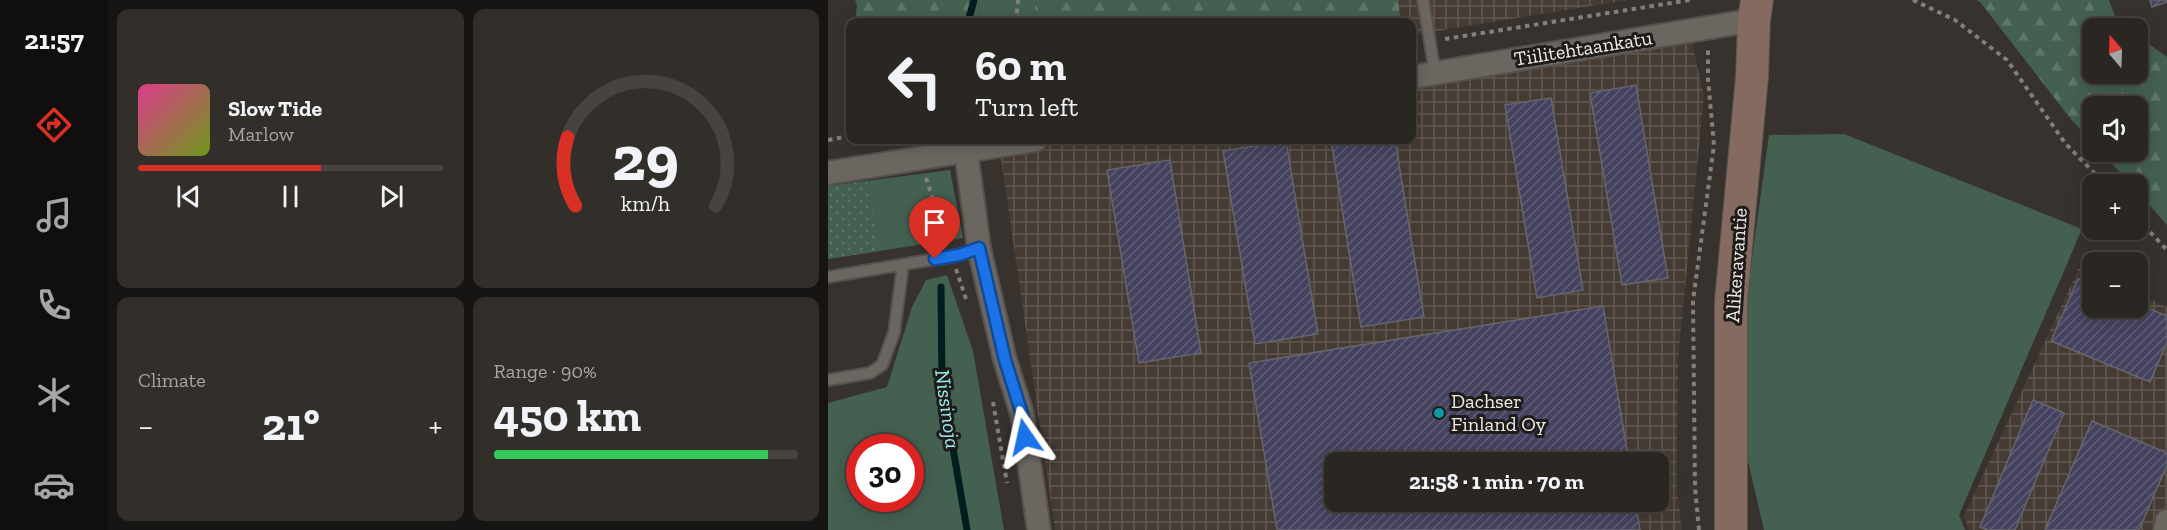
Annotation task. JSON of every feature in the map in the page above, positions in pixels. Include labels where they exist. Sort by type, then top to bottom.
[{"type":"street","name":"Tiilitehtaankatu","points":[[1416,76],[1708,27],[1756,10]]},
{"type":"street","name":"Alikeravantie","points":[[1731,530],[1731,301],[1756,10]]},
{"type":"street","points":[[828,173],[1010,144]]},
{"type":"street","points":[[966,151],[979,248],[1005,360],[1022,414],[1039,530]]},
{"type":"street","points":[[2165,530],[2167,521]]},
{"type":"lane","points":[[1423,0],[1435,73]]},
{"type":"lane","points":[[828,277],[951,257],[979,248]]},
{"type":"lane","points":[[828,380],[870,373],[882,366],[894,333],[903,265]]},
{"type":"path","points":[[1016,18],[1018,0]]},
{"type":"path","points":[[1430,42],[1690,0]]},
{"type":"path","points":[[1913,0],[1955,20],[2007,60],[2065,143],[2094,174]]},
{"type":"path","points":[[1699,530],[1695,488],[1693,301],[1714,145],[1708,79],[1708,27]]},
{"type":"path","points":[[828,140],[846,137]]},
{"type":"path","points":[[920,158],[969,310]]},
{"type":"path","points":[[2148,230],[2167,250]]},
{"type":"path","points":[[992,397],[1008,486]]},
{"type":"shaded area","points":[[1398,0],[1627,0],[1416,34],[1416,18],[1400,18]]},
{"type":"shaded area","points":[[1691,39],[1704,97],[1678,359],[1677,489],[1682,530],[1055,530],[1000,151],[1045,144],[1416,144],[1416,83]]},
{"type":"shaded area","points":[[2079,268],[2082,269],[2082,318],[2148,318],[2148,298],[2167,307],[2167,530],[1969,530],[1964,516]]},
{"type":"green space","points":[[855,0],[980,0],[979,18],[855,18],[857,5]]},
{"type":"green space","points":[[980,0],[1036,0],[1034,18],[979,18]]},
{"type":"green space","points":[[1036,0],[1398,0],[1400,18],[1034,18]]},
{"type":"green space","points":[[1976,0],[2109,0],[2116,18],[2082,18],[2082,84],[2148,84],[2148,43],[2167,57],[2167,225],[2148,203],[2148,174],[2122,174],[2110,162],[2148,162],[2148,96],[2082,96],[2082,131],[1980,2]]},
{"type":"green space","points":[[1844,134],[2082,229],[1959,515],[1965,530],[1764,530],[1748,461],[1746,302],[1769,135]]},
{"type":"green space","points":[[950,170],[963,238],[828,259],[828,186]]},
{"type":"green space","points":[[867,181],[880,251],[828,259],[828,186]]},
{"type":"green space","points":[[947,275],[973,351],[1004,530],[828,530],[828,403],[887,387],[912,307],[926,280]]},
{"type":"building","points":[[2150,0],[2167,0],[2167,2],[2152,7]]},
{"type":"building","points":[[1636,85],[1668,278],[1622,285],[1590,93]]},
{"type":"building","points":[[1551,98],[1583,290],[1537,298],[1505,105]]},
{"type":"building","points":[[1267,144],[1286,144],[1318,334],[1255,344],[1223,151]]},
{"type":"building","points":[[1332,144],[1396,144],[1424,317],[1361,327]]},
{"type":"building","points":[[1170,160],[1201,353],[1139,363],[1107,170]]},
{"type":"building","points":[[2078,279],[2082,281],[2082,318],[2148,318],[2148,308],[2167,316],[2167,342],[2150,382],[2051,341]]},
{"type":"building","name":"Dachser Finland Oy","points":[[1603,306],[1627,452],[1324,452],[1324,512],[1637,512],[1640,530],[1277,530],[1249,363]]},
{"type":"building","points":[[2033,400],[2064,413],[2015,530],[1988,530],[1980,527]]},
{"type":"building","points":[[2092,421],[2167,453],[2167,465],[2139,530],[2045,530]]},
{"type":"waterway","name":"Nissinoja","points":[[969,18],[974,0]]},
{"type":"waterway","name":"Nissinoja","points":[[941,287],[942,384],[967,530]]},
{"type":"place","name":"Dachser Finland Oy","points":[[1439,413]]},
{"type":"route","points":[[935,259],[959,255],[979,248],[1005,360],[1022,414],[1025,437]]}]
